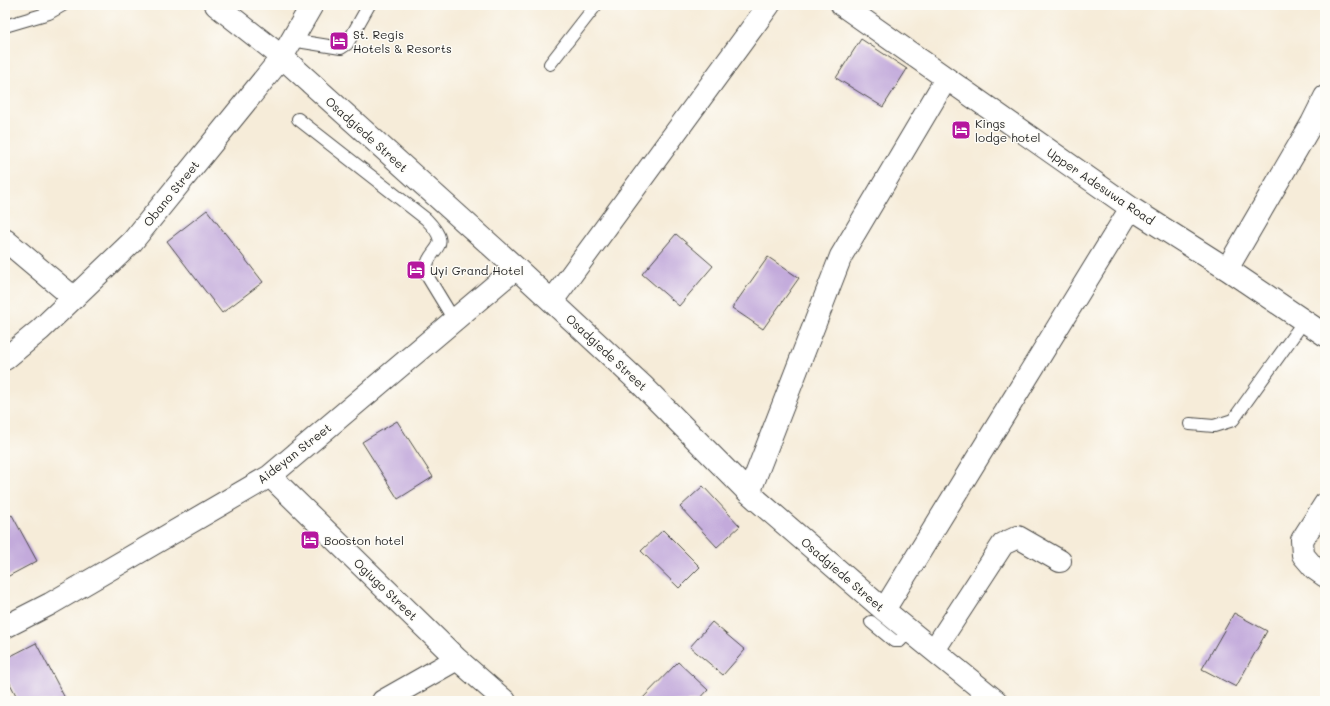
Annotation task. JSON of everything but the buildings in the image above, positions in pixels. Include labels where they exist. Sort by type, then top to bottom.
[{"type":"street","name":"Osadgiede Street","points":[[216,5],[286,48],[516,268],[642,385],[749,493],[877,616],[909,630],[996,701]]},
{"type":"street","name":"Obano Street","points":[[5,359],[40,330],[132,242],[286,48],[312,5]]},
{"type":"street","points":[[552,301],[769,5]]},
{"type":"street","name":"Upper Adesuwa Road","points":[[842,5],[1131,208],[1227,269],[1325,335]]},
{"type":"street","points":[[749,493],[841,256],[946,79]]},
{"type":"street","points":[[1227,269],[1312,123],[1325,97]]},
{"type":"street","points":[[877,616],[1131,208]]},
{"type":"street","points":[[5,240],[74,298]]},
{"type":"street","name":"Aideyan Street","points":[[5,626],[50,604],[270,476],[516,268]]},
{"type":"street","name":"Ogiugo Street","points":[[270,476],[457,659],[505,701]]},
{"type":"street","points":[[1325,504],[1302,540],[1303,555],[1325,576]]},
{"type":"street","points":[[934,650],[1003,544],[1018,537],[1060,561]]},
{"type":"street","points":[[383,701],[457,659]]},
{"type":"lane","points":[[5,26],[49,13],[63,5]]},
{"type":"lane","points":[[286,48],[341,48],[347,44],[369,5]]},
{"type":"lane","points":[[550,64],[596,5]]},
{"type":"lane","points":[[298,119],[426,219],[436,229],[440,236],[440,244],[431,257],[426,269],[426,274],[454,320]]},
{"type":"lane","points":[[1190,424],[1214,426],[1233,420],[1304,320]]},
{"type":"place","name":"St. Regis Hotels & Resorts","points":[[339,41]]},
{"type":"place","name":"Kings lodge hotel","points":[[961,130]]},
{"type":"place","name":"Uyi Grand Hotel","points":[[416,270]]},
{"type":"place","name":"Booston hotel","points":[[310,540]]}]
